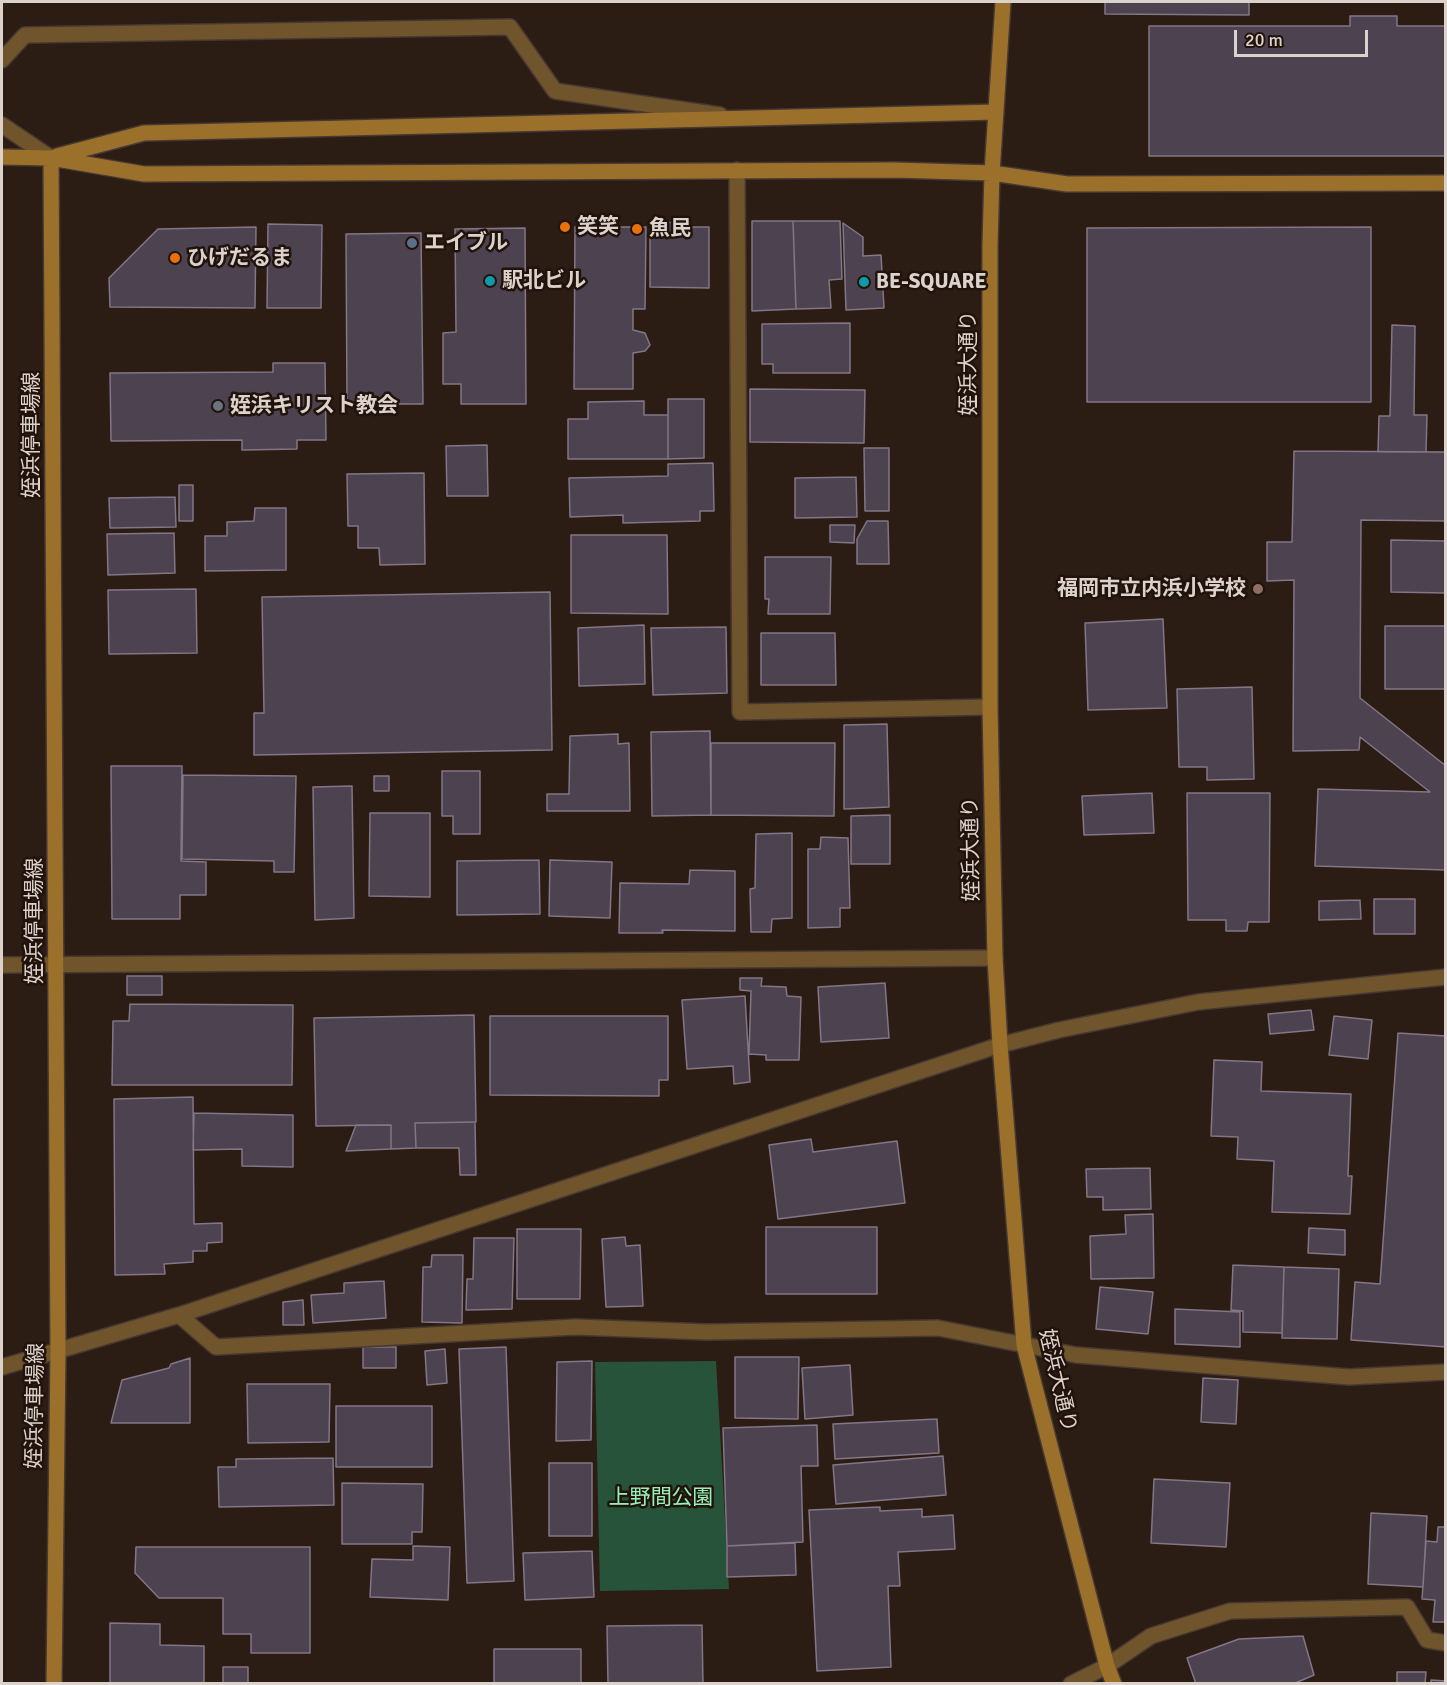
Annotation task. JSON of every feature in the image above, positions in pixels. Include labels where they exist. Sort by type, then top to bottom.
[{"type":"street","name":"姪浜大通り","points":[[1004,2],[992,173],[990,245],[990,707],[995,958],[1000,1045],[1024,1345],[1107,1665],[1114,1683]]},
{"type":"street","points":[[2,60],[25,35],[510,27],[555,91],[738,117]]},
{"type":"street","points":[[2,125],[51,158],[144,134],[996,112]]},
{"type":"street","points":[[2,157],[51,158],[144,174],[895,170],[992,173],[1067,184],[1446,183]]},
{"type":"street","name":"姪浜停車場線","points":[[51,158],[58,1351],[54,1683]]},
{"type":"street","points":[[737,170],[740,712],[990,707]]},
{"type":"street","points":[[2,964],[995,958]]},
{"type":"street","points":[[2,1367],[179,1315],[1000,1045],[1059,1030],[1198,1002],[1446,977]]},
{"type":"street","points":[[179,1315],[216,1347],[575,1328],[707,1332],[938,1328],[1076,1355],[1349,1377],[1446,1372]]},
{"type":"street","points":[[1071,1683],[1107,1665],[1151,1636],[1230,1611],[1407,1606],[1427,1640],[1446,1643]]},
{"type":"green space","name":"上野間公園","points":[[716,1361],[729,1589],[600,1591],[595,1362]]},
{"type":"building","points":[[1105,2],[1249,2],[1249,15],[1105,14]]},
{"type":"building","points":[[1350,16],[1397,16],[1397,26],[1446,26],[1446,156],[1149,156],[1149,26],[1350,26]]},
{"type":"building","points":[[752,221],[793,221],[796,309],[752,311]]},
{"type":"building","points":[[793,221],[840,221],[842,279],[829,280],[831,308],[796,309]]},
{"type":"building","points":[[661,222],[684,223],[684,227],[709,227],[709,288],[650,287],[650,233],[661,233]]},
{"type":"building","name":"BE-SQUARE","points":[[843,223],[863,237],[863,256],[881,255],[884,308],[846,310]]},
{"type":"building","points":[[268,224],[322,225],[321,308],[267,308]]},
{"type":"building","points":[[256,227],[255,308],[110,307],[109,278],[158,229]]},
{"type":"building","points":[[575,227],[646,227],[645,309],[633,309],[633,330],[645,333],[650,345],[645,351],[633,353],[633,389],[574,389]]},
{"type":"building","points":[[1371,227],[1371,402],[1087,402],[1087,228]]},
{"type":"building","name":"駅北ビル","points":[[525,228],[526,404],[461,404],[461,384],[443,384],[443,333],[456,332],[455,229]]},
{"type":"building","points":[[421,233],[423,404],[347,404],[346,234]]},
{"type":"building","points":[[850,323],[850,373],[773,373],[773,364],[762,364],[762,324]]},
{"type":"building","points":[[1392,325],[1415,326],[1414,415],[1427,415],[1426,452],[1378,452],[1379,416],[1390,416]]},
{"type":"building","name":"姪浜キリスト教会","points":[[273,363],[325,363],[326,440],[297,440],[297,449],[242,450],[242,440],[111,441],[110,373],[273,372]]},
{"type":"building","points":[[750,389],[865,390],[864,443],[750,442]]},
{"type":"building","points":[[668,399],[704,399],[704,458],[668,459]]},
{"type":"building","points":[[644,401],[644,415],[668,415],[668,459],[568,459],[568,419],[588,419],[588,402]]},
{"type":"building","points":[[487,445],[488,496],[447,496],[446,446]]},
{"type":"building","points":[[864,448],[889,448],[889,511],[865,511]]},
{"type":"building","points":[[1294,451],[1446,452],[1446,521],[1361,520],[1360,698],[1446,766],[1446,870],[1315,866],[1318,789],[1430,792],[1360,737],[1359,750],[1293,751],[1294,580],[1267,581],[1267,542],[1292,542]]},
{"type":"building","points":[[713,463],[714,511],[700,511],[700,521],[623,523],[623,515],[570,517],[569,478],[668,476],[668,464]]},
{"type":"building","points":[[424,473],[425,564],[380,565],[379,548],[358,548],[358,526],[348,526],[347,474]]},
{"type":"building","points":[[856,477],[857,517],[795,518],[795,478]]},
{"type":"building","points":[[179,485],[193,485],[193,521],[179,521]]},
{"type":"building","points":[[175,497],[176,527],[110,528],[109,498]]},
{"type":"building","points":[[255,508],[286,508],[286,570],[205,571],[205,536],[227,536],[227,522],[254,521]]},
{"type":"building","points":[[867,521],[888,521],[889,564],[857,564],[857,539]]},
{"type":"building","points":[[830,525],[855,525],[854,543],[830,542]]},
{"type":"building","points":[[174,533],[175,573],[108,575],[107,534]]},
{"type":"building","points":[[571,535],[667,535],[668,614],[571,613]]},
{"type":"building","points":[[1391,540],[1446,541],[1446,593],[1391,592]]},
{"type":"building","points":[[765,557],[831,557],[830,614],[768,614],[769,599],[765,599]]},
{"type":"building","points":[[196,589],[197,653],[109,654],[108,590]]},
{"type":"building","points":[[550,592],[552,750],[254,755],[254,713],[264,713],[262,597]]},
{"type":"building","points":[[1163,619],[1167,708],[1088,710],[1085,623]]},
{"type":"building","points":[[644,625],[645,684],[579,686],[578,628]]},
{"type":"building","points":[[1385,626],[1446,626],[1446,689],[1385,689]]},
{"type":"building","points":[[726,627],[727,693],[653,695],[651,628]]},
{"type":"building","points":[[761,633],[835,633],[836,685],[761,685]]},
{"type":"building","points":[[1252,687],[1254,779],[1207,780],[1207,767],[1179,767],[1177,689]]},
{"type":"building","points":[[887,724],[889,807],[844,809],[844,725]]},
{"type":"building","points":[[710,731],[711,815],[652,816],[651,732]]},
{"type":"building","points":[[618,734],[618,744],[629,743],[630,811],[547,811],[547,794],[569,794],[570,736]]},
{"type":"building","points":[[711,743],[835,743],[834,816],[711,815]]},
{"type":"building","points":[[111,766],[182,766],[181,861],[206,862],[206,895],[180,895],[180,919],[112,919]]},
{"type":"building","points":[[442,771],[480,771],[480,834],[453,834],[453,816],[442,816]]},
{"type":"building","points":[[183,775],[296,776],[294,872],[274,872],[274,861],[182,859]]},
{"type":"building","points":[[374,776],[389,776],[389,791],[374,791]]},
{"type":"building","points":[[352,786],[354,918],[315,920],[313,787]]},
{"type":"building","points":[[1152,793],[1154,833],[1084,835],[1082,796]]},
{"type":"building","points":[[1187,793],[1270,793],[1269,922],[1248,922],[1247,931],[1226,931],[1226,920],[1188,920]]},
{"type":"building","points":[[370,813],[430,813],[430,897],[369,896]]},
{"type":"building","points":[[890,815],[890,864],[851,864],[851,816]]},
{"type":"building","points":[[792,833],[792,918],[772,919],[771,932],[751,932],[750,889],[755,888],[756,834]]},
{"type":"building","points":[[821,837],[848,838],[850,908],[840,908],[840,927],[808,928],[808,849],[820,849]]},
{"type":"building","points":[[539,860],[540,914],[457,915],[457,861]]},
{"type":"building","points":[[550,860],[612,862],[610,918],[549,916]]},
{"type":"building","points":[[690,870],[735,871],[735,931],[662,930],[663,933],[619,933],[620,883],[689,884]]},
{"type":"building","points":[[1374,899],[1415,899],[1415,934],[1374,934]]},
{"type":"building","points":[[1360,900],[1361,919],[1319,920],[1319,901]]},
{"type":"building","points":[[127,976],[162,976],[162,995],[127,995]]},
{"type":"building","points":[[740,978],[762,978],[761,986],[786,987],[787,996],[801,997],[799,1060],[766,1060],[766,1055],[749,1054],[751,991],[740,990]]},
{"type":"building","points":[[885,983],[889,1038],[821,1042],[818,987]]},
{"type":"building","points":[[745,996],[750,1082],[734,1084],[733,1066],[687,1069],[682,1000]]},
{"type":"building","points":[[130,1004],[293,1005],[292,1085],[112,1085],[113,1021],[129,1021]]},
{"type":"building","points":[[1311,1010],[1314,1030],[1270,1034],[1268,1014]]},
{"type":"building","points":[[474,1015],[476,1122],[415,1123],[416,1148],[391,1149],[391,1125],[316,1126],[314,1018]]},
{"type":"building","points":[[490,1016],[668,1016],[668,1080],[659,1080],[659,1096],[490,1095]]},
{"type":"building","points":[[1334,1016],[1372,1020],[1368,1059],[1329,1055]]},
{"type":"building","points":[[1398,1033],[1446,1036],[1446,1347],[1351,1340],[1355,1282],[1380,1284]]},
{"type":"building","points":[[1214,1060],[1262,1062],[1261,1091],[1351,1094],[1348,1176],[1352,1176],[1350,1214],[1272,1212],[1274,1161],[1237,1159],[1238,1137],[1211,1136]]},
{"type":"building","points":[[193,1097],[194,1224],[222,1223],[222,1242],[207,1243],[207,1251],[193,1251],[193,1262],[164,1264],[165,1274],[115,1275],[114,1099]]},
{"type":"building","points":[[194,1113],[293,1115],[293,1167],[242,1166],[242,1149],[193,1150]]},
{"type":"building","points":[[475,1122],[476,1175],[460,1175],[459,1148],[416,1148],[415,1123]]},
{"type":"building","points":[[356,1125],[391,1125],[391,1149],[346,1151]]},
{"type":"building","points":[[811,1139],[813,1152],[897,1141],[905,1203],[778,1219],[769,1145]]},
{"type":"building","points":[[1150,1168],[1151,1209],[1103,1210],[1103,1197],[1087,1197],[1086,1169]]},
{"type":"building","points":[[1153,1214],[1154,1278],[1091,1279],[1090,1236],[1126,1234],[1125,1215]]},
{"type":"building","points":[[766,1227],[877,1227],[877,1294],[766,1294]]},
{"type":"building","points":[[1309,1228],[1345,1230],[1345,1255],[1308,1253]]},
{"type":"building","points":[[517,1229],[581,1229],[580,1299],[517,1299]]},
{"type":"building","points":[[625,1237],[626,1246],[640,1245],[643,1306],[606,1307],[602,1239]]},
{"type":"building","points":[[474,1238],[514,1238],[512,1309],[466,1310],[467,1279],[473,1279]]},
{"type":"building","points":[[432,1255],[463,1255],[462,1323],[422,1322],[423,1267],[431,1267]]},
{"type":"building","points":[[1233,1265],[1284,1267],[1282,1333],[1243,1332],[1243,1311],[1231,1310]]},
{"type":"building","points":[[1284,1267],[1339,1269],[1337,1339],[1282,1338]]},
{"type":"building","points":[[384,1281],[386,1318],[313,1323],[311,1295],[344,1293],[344,1283]]},
{"type":"building","points":[[1100,1287],[1153,1292],[1148,1334],[1096,1329]]},
{"type":"building","points":[[303,1300],[304,1325],[283,1325],[283,1302]]},
{"type":"building","points":[[1175,1309],[1240,1312],[1240,1347],[1175,1344]]},
{"type":"building","points":[[363,1347],[396,1347],[396,1368],[363,1368]]},
{"type":"building","points":[[506,1347],[514,1581],[467,1583],[459,1349]]},
{"type":"building","points":[[445,1349],[447,1383],[427,1385],[425,1351]]},
{"type":"building","points":[[735,1357],[799,1357],[798,1419],[735,1418]]},
{"type":"building","points":[[190,1358],[190,1423],[111,1423],[122,1380],[169,1368],[171,1364]]},
{"type":"building","points":[[592,1361],[591,1440],[556,1441],[557,1362]]},
{"type":"building","points":[[850,1365],[853,1415],[805,1419],[802,1368]]},
{"type":"building","points":[[1203,1378],[1238,1380],[1236,1424],[1201,1422]]},
{"type":"building","points":[[247,1384],[330,1384],[329,1442],[248,1443]]},
{"type":"building","points":[[336,1406],[432,1406],[432,1467],[336,1467]]},
{"type":"building","points":[[937,1419],[939,1453],[835,1459],[833,1424]]},
{"type":"building","points":[[817,1425],[818,1466],[801,1466],[803,1542],[727,1546],[723,1428]]},
{"type":"building","points":[[943,1456],[946,1495],[836,1504],[833,1465]]},
{"type":"building","points":[[333,1458],[334,1505],[219,1507],[218,1467],[236,1467],[236,1459]]},
{"type":"building","points":[[549,1463],[592,1463],[592,1536],[549,1536]]},
{"type":"building","points":[[1154,1479],[1230,1483],[1226,1547],[1151,1543]]},
{"type":"building","points":[[342,1483],[423,1484],[422,1532],[412,1532],[412,1544],[342,1544]]},
{"type":"building","points":[[880,1507],[880,1511],[922,1509],[922,1517],[953,1515],[955,1549],[898,1552],[900,1586],[888,1586],[891,1667],[817,1671],[809,1510]]},
{"type":"building","points":[[1371,1513],[1427,1516],[1423,1587],[1368,1584]]},
{"type":"building","points":[[1438,1527],[1446,1527],[1446,1622],[1433,1622],[1435,1600],[1422,1599],[1426,1541],[1437,1542]]},
{"type":"building","points":[[795,1543],[796,1575],[727,1577],[727,1546]]},
{"type":"building","points":[[413,1546],[450,1547],[448,1600],[370,1597],[372,1559],[413,1560]]},
{"type":"building","points":[[136,1547],[310,1547],[310,1653],[251,1653],[251,1634],[223,1634],[223,1598],[159,1598],[135,1573]]},
{"type":"building","points":[[592,1551],[594,1597],[525,1600],[523,1553]]},
{"type":"building","points":[[110,1623],[160,1624],[160,1645],[204,1646],[204,1684],[110,1684]]},
{"type":"building","points":[[702,1625],[703,1684],[608,1684],[607,1626]]},
{"type":"building","points":[[1303,1636],[1314,1675],[1293,1684],[1196,1684],[1187,1658],[1239,1639]]},
{"type":"building","points":[[494,1649],[581,1649],[581,1684],[494,1684]]},
{"type":"building","points":[[223,1667],[248,1667],[248,1684],[223,1684]]},
{"type":"building","points":[[1397,1672],[1426,1672],[1425,1684],[1397,1684]]},
{"type":"building","points":[[1431,1680],[1446,1681],[1446,1684],[1431,1684]]},
{"type":"place","name":"笑笑","points":[[565,227]]},
{"type":"place","name":"魚民","points":[[637,229]]},
{"type":"place","name":"エイブル","points":[[412,243]]},
{"type":"place","name":"ひげだるま","points":[[175,258]]},
{"type":"place","name":"駅北ビル","points":[[490,281]]},
{"type":"place","name":"BE-SQUARE","points":[[864,282]]},
{"type":"place","name":"姪浜キリスト教会","points":[[218,406]]},
{"type":"place","name":"福岡市立内浜小学校","points":[[1258,589]]}]
